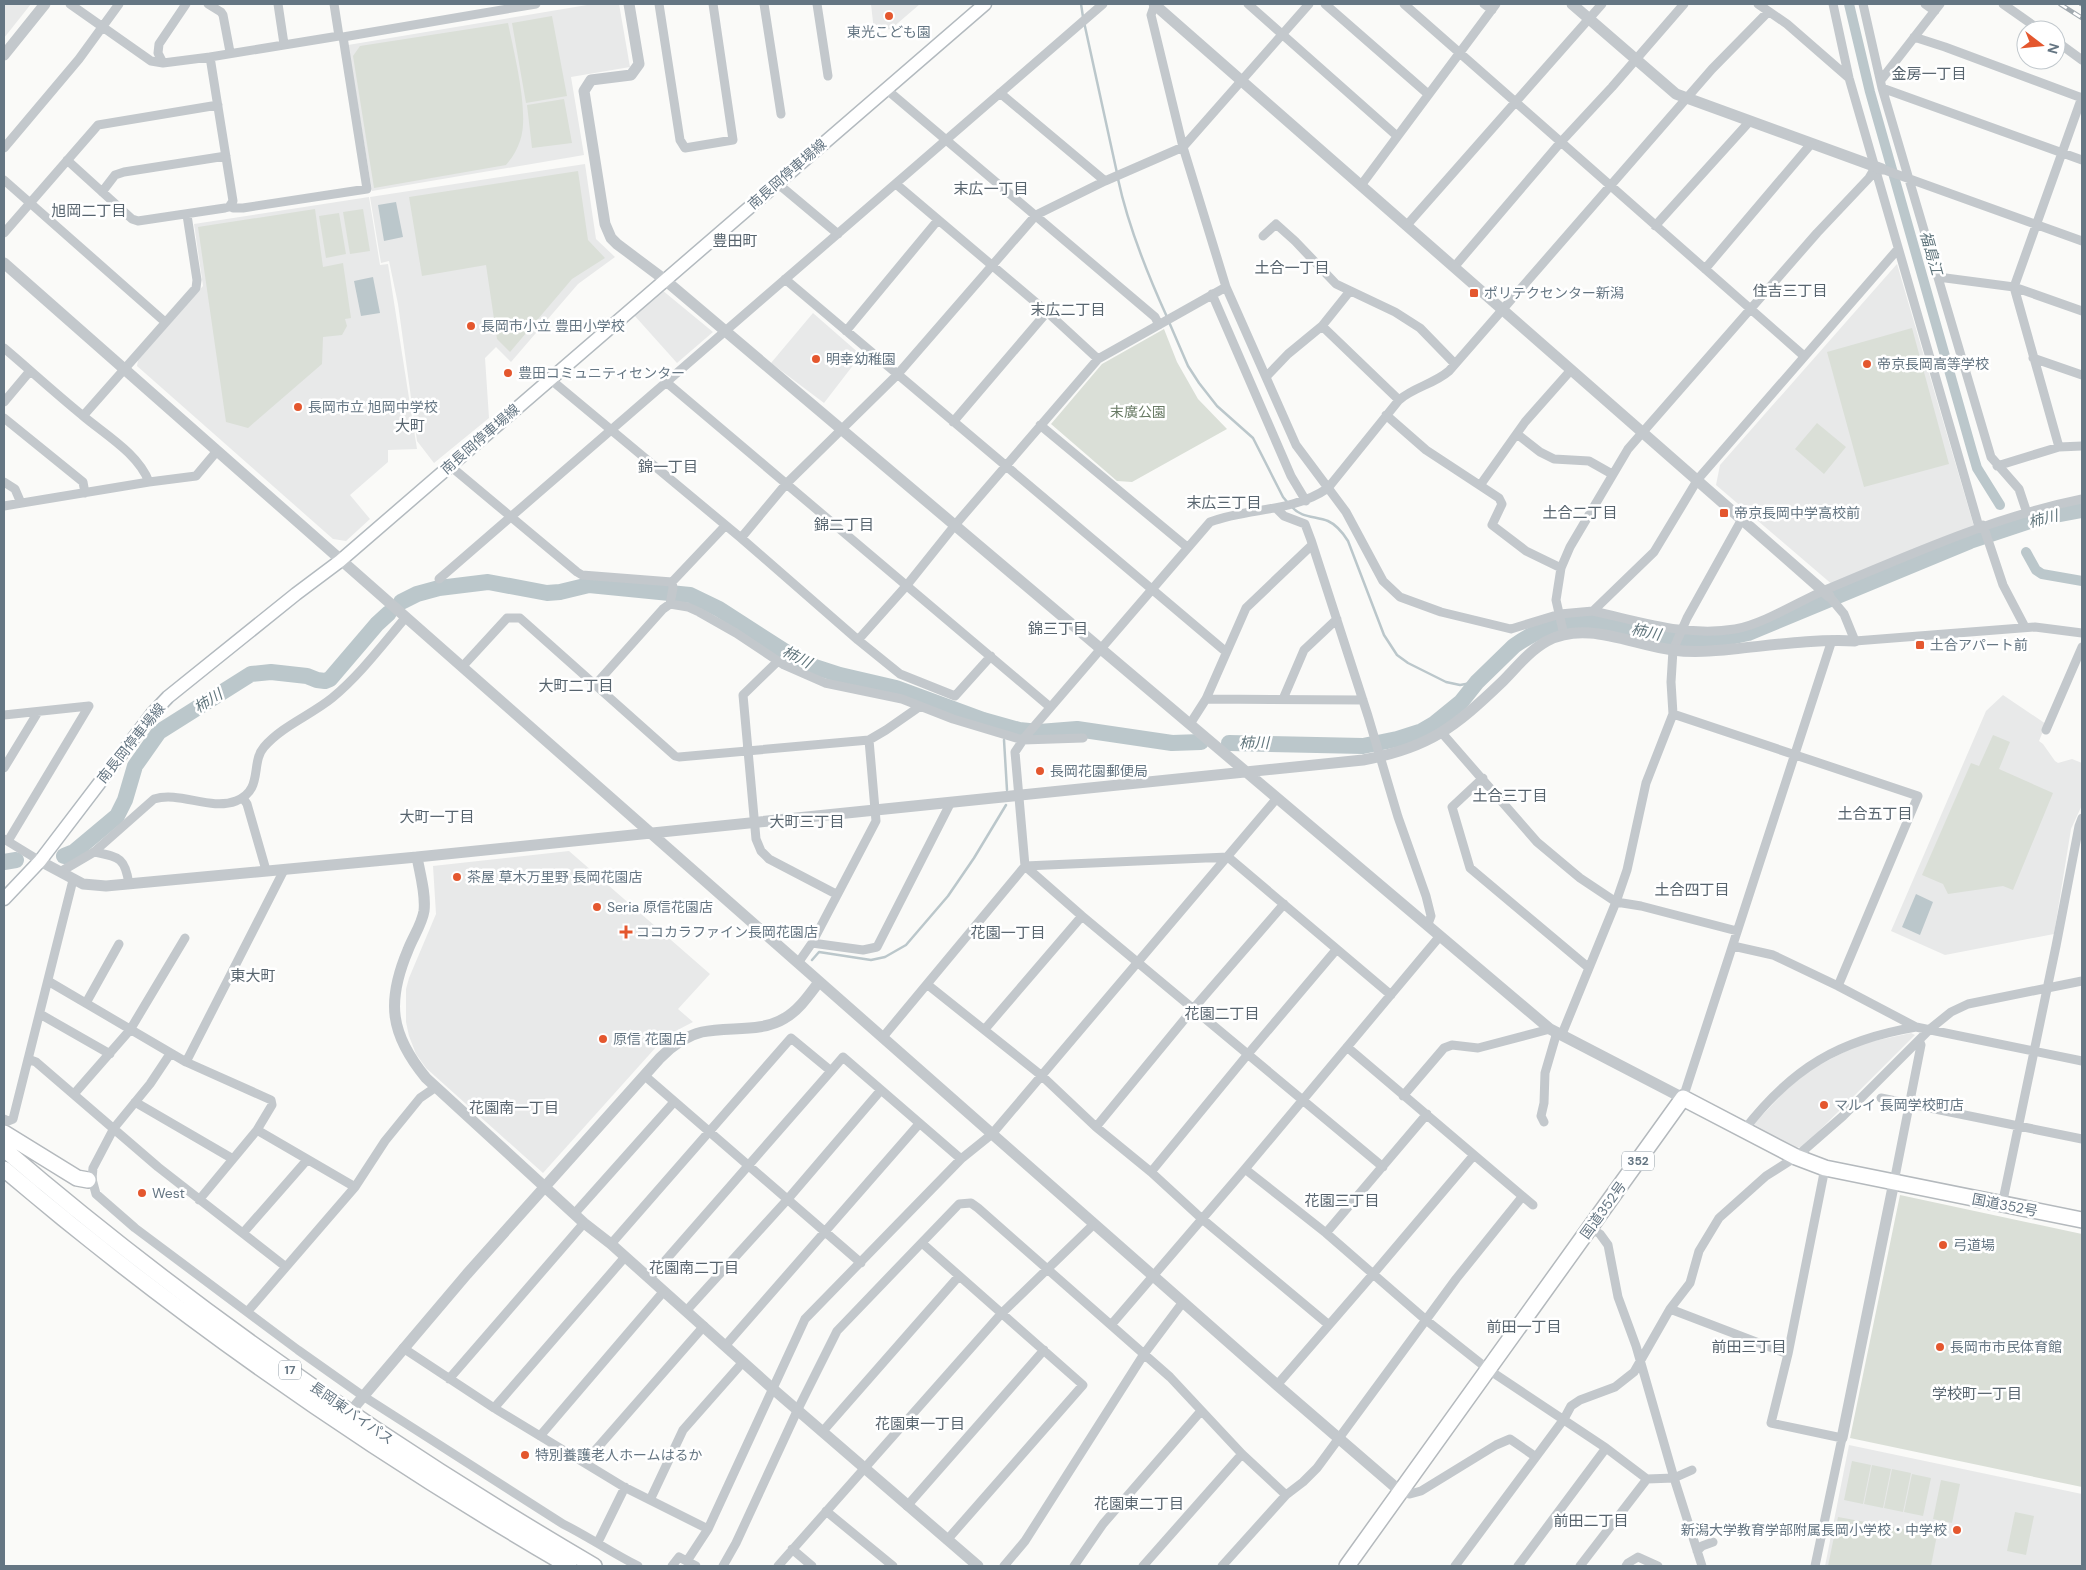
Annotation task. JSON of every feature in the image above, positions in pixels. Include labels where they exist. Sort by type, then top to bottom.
[{"type":"highway","name":"国道352号","points":[[1347,1566],[1683,1098],[1796,1157],[1825,1168],[2082,1220]]},
{"type":"highway","points":[[4,1133],[76,1178],[90,1180]]},
{"type":"highway","name":"長岡東バイパス","points":[[4,1149],[99,1228],[244,1338],[408,1452],[594,1566]]},
{"type":"highway","name":"長岡東バイパス","points":[[4,1169],[94,1243],[220,1337],[330,1415],[486,1518],[570,1566]]},
{"type":"highway","points":[[486,1518],[558,1566]]},
{"type":"main road","name":"南長岡停車場線","points":[[4,899],[40,861],[152,714],[168,697],[340,561],[985,4]]},
{"type":"street","points":[[4,55],[45,4]]},
{"type":"street","points":[[70,4],[145,58],[163,63],[536,4]]},
{"type":"street","points":[[4,148],[56,88],[103,28],[119,4]]},
{"type":"street","points":[[163,63],[158,53],[159,44],[186,4]]},
{"type":"street","points":[[208,4],[223,15],[230,52]]},
{"type":"street","points":[[278,4],[284,44]]},
{"type":"street","points":[[230,206],[242,208],[367,189],[334,4]]},
{"type":"street","points":[[629,4],[639,64],[631,75],[591,80],[584,91],[606,230],[617,244],[665,280],[725,330],[1440,936],[1556,1032],[1683,1098],[1832,640]]},
{"type":"street","points":[[659,4],[680,140],[685,148],[733,140],[713,4]]},
{"type":"street","points":[[764,4],[781,114]]},
{"type":"street","points":[[817,4],[828,76]]},
{"type":"street","points":[[439,579],[1103,4]]},
{"type":"street","points":[[1855,641],[1840,607],[1826,593],[1155,4],[1151,15],[1183,147],[1226,287],[1296,445],[1354,524],[1365,549],[1383,581],[1400,597],[1441,612],[1511,629],[1560,615],[1593,611],[1682,630],[1712,631],[1743,626],[1826,593],[1982,527],[2082,499]]},
{"type":"street","points":[[1248,4],[1397,136]]},
{"type":"street","points":[[741,538],[786,484],[897,375],[1036,215],[1108,180],[1183,147],[1310,4]]},
{"type":"street","points":[[1325,4],[1428,94]]},
{"type":"street","points":[[1404,4],[1804,356]]},
{"type":"street","points":[[1362,184],[1494,7],[1484,4]]},
{"type":"street","points":[[1572,4],[1667,88],[1687,99],[2082,241]]},
{"type":"street","points":[[1407,225],[1602,4]]},
{"type":"street","points":[[1455,266],[1560,143],[1684,4]]},
{"type":"street","points":[[1758,4],[1787,24],[1849,78]]},
{"type":"street","points":[[1833,4],[1849,78],[1879,167],[1898,249],[1982,527],[2003,585],[2025,627]]},
{"type":"street","points":[[1863,4],[1881,84],[1906,178],[1938,277],[1991,457],[2019,489],[2027,514]]},
{"type":"street","points":[[1881,84],[1938,7],[1925,4]]},
{"type":"street","points":[[2003,4],[2026,20]]},
{"type":"street","points":[[1383,1167],[1082,916],[1025,866],[1015,752],[1024,738],[1100,647],[1210,522],[1225,516],[1280,508],[1303,502],[1328,488],[1399,400],[1414,390],[1438,380],[1455,364],[1712,69],[1768,12]]},
{"type":"street","points":[[1914,37],[1945,46],[2082,98],[2064,153],[2014,287],[2059,447]]},
{"type":"street","points":[[2066,48],[2082,60]]},
{"type":"street","points":[[67,160],[135,220],[187,215],[230,206],[233,201],[210,56]]},
{"type":"street","points":[[1881,84],[2082,160]]},
{"type":"street","points":[[886,89],[1156,317],[1161,324]]},
{"type":"street","points":[[1000,93],[1108,180]]},
{"type":"street","points":[[4,232],[98,125],[218,105]]},
{"type":"street","points":[[1655,226],[1750,122]]},
{"type":"street","points":[[1705,269],[1811,144]]},
{"type":"street","points":[[102,192],[115,175],[124,172],[226,156]]},
{"type":"street","points":[[1564,632],[1556,600],[1561,568],[1570,546],[1628,449],[1750,309],[1879,167]]},
{"type":"street","points":[[4,180],[165,322]]},
{"type":"street","points":[[777,183],[838,234]]},
{"type":"street","points":[[896,184],[1047,312],[1098,359]]},
{"type":"street","points":[[83,416],[196,288],[187,215]]},
{"type":"street","points":[[846,331],[938,220]]},
{"type":"street","points":[[1263,236],[1276,224],[1336,284],[1395,312],[1420,328],[1455,364]]},
{"type":"street","points":[[1593,611],[1654,552],[1698,479],[1898,249]]},
{"type":"street","points":[[4,263],[798,964],[1338,1439],[1401,1492],[1410,1494],[1421,1491],[1496,1445],[1510,1439],[1536,1457]]},
{"type":"street","points":[[1938,277],[2014,287],[2082,312]]},
{"type":"street","points":[[785,280],[1226,651]]},
{"type":"street","points":[[858,640],[907,585],[955,525],[1098,359],[1226,287]]},
{"type":"street","points":[[1266,377],[1288,354],[1322,326],[1350,291]]},
{"type":"street","points":[[1212,294],[1303,502]]},
{"type":"street","points":[[953,422],[1047,312]]},
{"type":"street","points":[[1322,326],[1399,400]]},
{"type":"street","points":[[4,348],[114,441],[146,472],[149,482]]},
{"type":"street","points":[[2033,358],[2082,375]]},
{"type":"street","points":[[1481,484],[1517,434],[1571,370]]},
{"type":"street","points":[[4,402],[30,371]]},
{"type":"street","points":[[550,379],[741,538],[900,674],[955,696],[991,656]]},
{"type":"street","points":[[666,382],[1050,707]]},
{"type":"street","points":[[1386,415],[1426,450],[1450,467],[1481,484],[1499,498],[1502,504],[1492,525],[1526,551],[1561,568]]},
{"type":"street","points":[[4,418],[83,482],[85,494]]},
{"type":"street","points":[[1040,425],[1187,547]]},
{"type":"street","points":[[1517,434],[1540,452],[1554,459],[1589,461],[1612,474]]},
{"type":"street","points":[[1997,466],[2059,447],[2082,446]]},
{"type":"street","points":[[4,506],[196,476],[218,451]]},
{"type":"street","points":[[449,465],[582,574],[672,585]]},
{"type":"street","points":[[4,482],[15,490],[21,503]]},
{"type":"street","points":[[1280,508],[1284,516],[1305,524],[1363,700],[1398,817],[1426,896],[1431,916],[1428,924]]},
{"type":"street","points":[[1544,1122],[1541,1116],[1544,1103],[1545,1073],[1556,1032],[1589,968],[1616,902],[1627,870],[1646,783],[1673,714],[1671,682],[1673,650],[1742,519]]},
{"type":"street","points":[[595,685],[663,608],[671,602],[672,585],[725,526]]},
{"type":"street","points":[[1190,724],[1206,699],[1246,608],[1312,546]]},
{"type":"street","points":[[671,602],[700,612],[778,661],[824,683],[902,699],[953,719],[1024,738],[1083,738]]},
{"type":"street","points":[[60,872],[94,852],[154,799],[167,797],[214,803],[232,802],[243,798],[256,779],[260,753],[264,747],[282,732],[333,697],[406,617]]},
{"type":"street","points":[[462,667],[507,618],[520,618],[675,756],[679,757],[869,740],[919,706]]},
{"type":"street","points":[[1283,699],[1304,650],[1337,619]]},
{"type":"street","points":[[4,715],[89,706],[6,840],[73,880],[96,886],[417,857],[1248,773],[1377,749],[1421,745],[1442,733],[1475,707],[1533,650],[1564,632],[1594,633],[1673,650],[1698,652],[1832,640],[1855,641],[2025,627],[2046,627],[2082,633]]},
{"type":"street","points":[[2046,730],[2082,647]]},
{"type":"street","points":[[778,661],[743,695],[759,846],[769,859],[836,894]]},
{"type":"street","points":[[1206,699],[1363,700]]},
{"type":"street","points":[[4,768],[38,712]]},
{"type":"street","points":[[1673,714],[1918,796],[1838,986]]},
{"type":"street","points":[[1442,733],[1537,842],[1580,878],[1616,902],[1641,906],[1737,931]]},
{"type":"street","points":[[798,964],[812,943],[836,894],[876,821],[869,740]]},
{"type":"street","points":[[1482,778],[1452,807],[1470,868],[1589,968]]},
{"type":"street","points":[[243,798],[247,804],[266,870]]},
{"type":"street","points":[[687,1561],[708,1529],[805,1319],[961,1159],[992,1134],[1277,798]]},
{"type":"street","points":[[812,943],[863,950],[877,947],[951,802]]},
{"type":"street","points":[[2002,1204],[2082,818]]},
{"type":"street","points":[[94,852],[114,856],[121,860],[127,869],[129,884]]},
{"type":"street","points":[[417,857],[424,910],[398,975],[393,1009],[397,1027],[411,1058],[426,1078],[584,1223],[687,1310],[773,1389],[978,1566]]},
{"type":"street","points":[[882,1037],[928,985],[1025,866],[1228,857],[1390,995]]},
{"type":"street","points":[[186,1062],[284,870]]},
{"type":"street","points":[[4,1119],[8,1121],[14,1115],[73,880]]},
{"type":"street","points":[[1096,1127],[1193,1009],[1284,904]]},
{"type":"street","points":[[985,1029],[1082,916]]},
{"type":"street","points":[[1111,1325],[1245,1169],[1440,936]]},
{"type":"street","points":[[74,1094],[130,1030],[185,938]]},
{"type":"street","points":[[86,1003],[119,944]]},
{"type":"street","points":[[1733,946],[1773,955],[1916,1026],[2082,1061]]},
{"type":"street","points":[[1151,1172],[1336,950]]},
{"type":"street","points":[[48,981],[170,1054],[271,1100],[272,1104],[257,1130],[199,1200]]},
{"type":"street","points":[[1455,1566],[1564,1419],[1571,1406],[1580,1400],[1615,1387],[1628,1378],[1641,1363],[1670,1310],[1690,1283],[1699,1251],[1719,1218],[1766,1176],[1796,1157],[1843,1116],[1930,1029],[1950,1012],[1985,999],[2082,981]]},
{"type":"street","points":[[356,1405],[403,1348],[544,1187],[667,1051],[686,1038],[707,1031],[767,1026],[784,1019],[800,1006],[819,982]]},
{"type":"street","points":[[928,985],[1042,1076],[1096,1127],[1329,1325]]},
{"type":"street","points":[[40,1014],[110,1054]]},
{"type":"street","points":[[1744,1130],[1770,1098],[1812,1063],[1862,1039],[1916,1026]]},
{"type":"street","points":[[1403,1096],[1444,1048],[1452,1045],[1478,1048],[1556,1032]]},
{"type":"street","points":[[611,1244],[792,1038],[831,1071]]},
{"type":"street","points":[[1815,1566],[1911,1104],[1921,1045],[1919,1040]]},
{"type":"street","points":[[1347,1047],[1533,1205]]},
{"type":"street","points":[[170,1054],[150,1084],[114,1128],[93,1168],[90,1180],[96,1194],[150,1239],[363,1396],[522,1498],[598,1542],[606,1550],[638,1566]]},
{"type":"street","points":[[650,1278],[843,1058],[961,1159]]},
{"type":"street","points":[[28,1059],[36,1062],[158,1167],[286,1267]]},
{"type":"street","points":[[644,1076],[861,1263]]},
{"type":"street","points":[[248,1311],[355,1187],[385,1140],[420,1098],[436,1087]]},
{"type":"street","points":[[687,1310],[787,1200],[881,1090]]},
{"type":"street","points":[[1881,1098],[2082,1139]]},
{"type":"street","points":[[135,1102],[233,1159]]},
{"type":"street","points":[[575,1214],[674,1102]]},
{"type":"street","points":[[1326,1233],[1427,1114]]},
{"type":"street","points":[[725,1346],[919,1124]]},
{"type":"street","points":[[257,1130],[355,1187]]},
{"type":"street","points":[[1277,1385],[1474,1154]]},
{"type":"street","points":[[243,1233],[307,1160]]},
{"type":"street","points":[[1825,1168],[1788,1354],[1771,1423],[1842,1438]]},
{"type":"street","points":[[1245,1169],[1326,1233],[1426,1320],[1488,1370],[1564,1419],[1647,1479],[1674,1478],[1692,1470]]},
{"type":"street","points":[[1222,1566],[1286,1495],[1317,1468],[1456,1279],[1522,1197]]},
{"type":"street","points":[[723,1566],[758,1498],[837,1331],[959,1204],[970,1203],[1170,1377],[1242,1454],[1286,1495]]},
{"type":"street","points":[[449,1379],[584,1223]]},
{"type":"street","points":[[778,1566],[1001,1314],[1094,1224]]},
{"type":"street","points":[[1590,1228],[1600,1234],[1608,1245],[1618,1297],[1641,1363],[1701,1566]]},
{"type":"street","points":[[922,1244],[1083,1386],[947,1540]]},
{"type":"street","points":[[494,1408],[625,1257]]},
{"type":"street","points":[[822,1431],[959,1276]]},
{"type":"street","points":[[540,1436],[664,1291]]},
{"type":"street","points":[[1004,1566],[1025,1541],[1144,1354],[1183,1302]]},
{"type":"street","points":[[1670,1310],[1788,1354]]},
{"type":"street","points":[[585,1462],[704,1326]]},
{"type":"street","points":[[403,1348],[494,1408],[625,1487],[708,1529]]},
{"type":"street","points":[[907,1506],[1044,1350]]},
{"type":"street","points":[[650,1500],[683,1430],[743,1362]]},
{"type":"street","points":[[1074,1566],[1103,1524],[1201,1412]]},
{"type":"street","points":[[1518,1566],[1606,1448]]},
{"type":"street","points":[[1143,1566],[1242,1454]]},
{"type":"street","points":[[1580,1566],[1647,1479]]},
{"type":"street","points":[[598,1542],[625,1487]]},
{"type":"street","points":[[826,1511],[893,1566]]},
{"type":"street","points":[[1697,1551],[1702,1546],[1714,1542]]},
{"type":"street","points":[[792,1549],[812,1566]]},
{"type":"street","points":[[672,1566],[679,1557],[696,1566]]},
{"type":"street","points":[[1626,1566],[1638,1557],[1658,1566]]},
{"type":"shaded area","points":[[4,4],[31,4],[4,38]]},
{"type":"shaded area","points":[[593,4],[619,4],[630,67],[571,77],[584,155],[372,191],[348,45]]},
{"type":"shaded area","name":"東光こども園","points":[[871,4],[920,4],[891,29],[874,31]]},
{"type":"shaded area","name":"長岡市小立 豊田小学校","points":[[585,164],[596,239],[615,257],[578,284],[511,362],[496,347],[485,358],[489,418],[434,463],[417,441],[398,304],[389,261],[381,263],[370,197]]},
{"type":"shaded area","name":"長岡市立 旭岡中学校","points":[[369,197],[380,265],[388,264],[417,449],[388,450],[388,462],[350,495],[370,519],[346,541],[333,539],[137,366],[138,360],[203,286],[194,224]]},
{"type":"shaded area","points":[[396,202],[403,237],[384,241],[378,205]]},
{"type":"shaded area","name":"帝京長岡高等学校","points":[[1897,264],[1975,530],[1834,586],[1716,485],[1720,465]]},
{"type":"shaded area","points":[[373,277],[380,313],[361,316],[354,281]]},
{"type":"shaded area","points":[[662,290],[713,332],[677,363],[634,315]]},
{"type":"shaded area","name":"明幸幼稚園","points":[[813,313],[861,355],[824,403],[771,363]]},
{"type":"shaded area","points":[[2003,695],[2046,724],[2039,741],[2055,761],[2058,763],[2072,759],[2082,763],[2082,805],[2071,829],[2054,934],[1945,955],[1891,931],[1986,711]]},
{"type":"shaded area","points":[[569,851],[710,974],[678,1009],[693,1022],[666,1036],[543,1173],[426,1068],[416,1054],[409,1036],[406,1022],[406,989],[436,914],[433,866]]},
{"type":"shaded area","points":[[1916,894],[1933,902],[1920,935],[1902,927]]},
{"type":"shaded area","points":[[1911,1033],[1915,1035],[1803,1147],[1794,1148],[1752,1126],[1788,1088],[1813,1068],[1860,1044]]},
{"type":"shaded area","name":"新潟大学教育学部附属長岡小学校・中学校","points":[[1849,1445],[2082,1494],[2082,1566],[1825,1566]]},
{"type":"green space","points":[[552,16],[567,96],[526,103],[512,23]]},
{"type":"green space","points":[[508,23],[520,83],[523,129],[516,151],[506,165],[374,188],[353,56],[360,46]]},
{"type":"green space","points":[[564,99],[572,143],[532,148],[527,105]]},
{"type":"green space","points":[[578,171],[588,240],[605,258],[572,279],[510,352],[497,339],[486,265],[422,276],[409,197]]},
{"type":"green space","points":[[315,209],[323,267],[343,263],[351,318],[345,319],[347,326],[342,335],[323,337],[322,364],[248,428],[226,422],[198,227]]},
{"type":"green space","points":[[363,209],[370,251],[350,254],[343,212]]},
{"type":"green space","points":[[339,213],[346,254],[326,258],[319,216]]},
{"type":"green space","points":[[1912,328],[1949,464],[1864,487],[1827,352]]},
{"type":"green space","name":"末廣公園","points":[[1164,329],[1177,362],[1198,399],[1227,429],[1132,482],[1117,481],[1051,424],[1102,364]]},
{"type":"green space","points":[[1817,423],[1846,447],[1824,474],[1795,449]]},
{"type":"green space","points":[[1993,735],[2010,742],[1999,769],[2053,793],[2013,890],[2003,886],[1948,894],[1943,884],[1922,875],[1971,763],[1979,766]]},
{"type":"green space","points":[[1900,1195],[2082,1234],[2082,1487],[1850,1438]]},
{"type":"green space","points":[[1852,1461],[1871,1465],[1863,1504],[1844,1500]]},
{"type":"green space","points":[[1872,1465],[1891,1469],[1883,1508],[1864,1504]]},
{"type":"green space","points":[[1892,1469],[1911,1473],[1903,1512],[1884,1508]]},
{"type":"green space","points":[[1912,1474],[1931,1478],[1923,1516],[1904,1512]]},
{"type":"green space","points":[[1941,1480],[1960,1484],[1952,1523],[1933,1519]]},
{"type":"green space","points":[[2015,1512],[2034,1516],[2026,1555],[2007,1551]]},
{"type":"green space","points":[[1838,1517],[1937,1535],[1931,1566],[1828,1566]]},
{"type":"waterway","points":[[1081,4],[1083,17]]},
{"type":"waterway","name":"福島江","points":[[1849,4],[1870,92],[1977,468],[2000,505]]},
{"type":"waterway","points":[[1084,22],[1117,173]]},
{"type":"waterway","points":[[1118,179],[1139,249],[1167,317]]},
{"type":"waterway","points":[[1169,322],[1188,366],[1199,383],[1217,406],[1253,438],[1283,497],[1288,503]]},
{"type":"waterway","points":[[1292,507],[1304,515],[1323,519],[1331,523],[1344,535],[1384,635],[1397,655],[1408,663],[1446,682],[1460,685],[1477,682]]},
{"type":"waterway","name":"柿川","points":[[1229,743],[1363,746],[1397,739],[1422,731],[1434,724],[1461,702],[1477,682],[1514,646],[1550,627],[1559,624],[1590,621],[1686,640],[1721,639],[1748,633],[1970,541],[2039,518],[2082,510]]},
{"type":"waterway","name":"福島江","points":[[2026,552],[2036,570],[2042,574],[2082,581]]},
{"type":"waterway","name":"柿川","points":[[401,602],[417,594],[439,588],[488,582],[547,593],[589,585],[690,595],[719,609],[803,663],[840,675],[896,688],[983,720],[1019,730],[1039,732],[1077,729],[1172,743],[1201,742]]},
{"type":"waterway","name":"柿川","points":[[64,856],[74,852],[117,816],[125,800],[135,766],[159,732],[251,674],[271,672],[307,676],[325,681],[330,679],[377,624],[389,613]]},
{"type":"waterway","points":[[1004,740],[1007,790]]},
{"type":"waterway","points":[[812,960],[819,952],[871,960],[885,957],[906,945],[948,896],[974,858],[1006,805]]},
{"type":"waterway","name":"柿川","points":[[4,862],[16,860]]},
{"type":"railway","points":[[2060,4],[2082,18]]},
{"type":"place","name":"東光こども園","points":[[889,16]]},
{"type":"place","name":"ポリテクセンター新潟","points":[[1474,293]]},
{"type":"place","name":"長岡市小立 豊田小学校","points":[[471,326]]},
{"type":"place","name":"明幸幼稚園","points":[[816,359]]},
{"type":"place","name":"帝京長岡高等学校","points":[[1867,364]]},
{"type":"place","name":"豊田コミュニティセンター","points":[[508,373]]},
{"type":"place","name":"長岡市立 旭岡中学校","points":[[298,407]]},
{"type":"place","name":"帝京長岡中学高校前","points":[[1724,513]]},
{"type":"place","name":"土合アパート前","points":[[1920,645]]},
{"type":"place","name":"長岡花園郵便局","points":[[1040,771]]},
{"type":"place","name":"茶屋 草木万里野 長岡花園店","points":[[457,877]]},
{"type":"place","name":"Seria 原信花園店","points":[[597,907]]},
{"type":"place","name":"ココカラファイン長岡花園店","points":[[626,932]]},
{"type":"place","name":"原信 花園店","points":[[603,1039]]},
{"type":"place","name":"マルイ 長岡学校町店","points":[[1824,1105]]},
{"type":"place","name":"West","points":[[142,1193]]},
{"type":"place","name":"弓道場","points":[[1943,1245]]},
{"type":"place","name":"長岡市市民体育館","points":[[1940,1347]]},
{"type":"place","name":"特別養護老人ホームはるか","points":[[525,1455]]},
{"type":"place","name":"新潟大学教育学部附属長岡小学校・中学校","points":[[1957,1530]]},
{"type":"district","name":"金房一丁目","points":[[1929,74]]},
{"type":"district","name":"末広一丁目","points":[[991,189]]},
{"type":"district","name":"旭岡二丁目","points":[[89,211]]},
{"type":"district","name":"豊田町","points":[[735,241]]},
{"type":"district","name":"土合一丁目","points":[[1292,268]]},
{"type":"district","name":"住吉三丁目","points":[[1790,291]]},
{"type":"district","name":"末広二丁目","points":[[1068,310]]},
{"type":"district","name":"大町","points":[[410,426]]},
{"type":"district","name":"錦一丁目","points":[[668,467]]},
{"type":"district","name":"末広三丁目","points":[[1224,503]]},
{"type":"district","name":"土合二丁目","points":[[1580,513]]},
{"type":"district","name":"錦二丁目","points":[[844,525]]},
{"type":"district","name":"錦三丁目","points":[[1058,629]]},
{"type":"district","name":"大町二丁目","points":[[576,686]]},
{"type":"district","name":"土合三丁目","points":[[1510,796]]},
{"type":"district","name":"土合五丁目","points":[[1875,814]]},
{"type":"district","name":"大町一丁目","points":[[437,817]]},
{"type":"district","name":"大町三丁目","points":[[807,822]]},
{"type":"district","name":"土合四丁目","points":[[1692,890]]},
{"type":"district","name":"花園一丁目","points":[[1008,933]]},
{"type":"district","name":"東大町","points":[[253,976]]},
{"type":"district","name":"花園二丁目","points":[[1222,1014]]},
{"type":"district","name":"花園南一丁目","points":[[514,1108]]},
{"type":"district","name":"花園三丁目","points":[[1342,1201]]},
{"type":"district","name":"花園南二丁目","points":[[694,1268]]},
{"type":"district","name":"前田一丁目","points":[[1524,1327]]},
{"type":"district","name":"前田三丁目","points":[[1749,1347]]},
{"type":"district","name":"学校町一丁目","points":[[1977,1394]]},
{"type":"district","name":"花園東一丁目","points":[[920,1424]]},
{"type":"district","name":"花園東二丁目","points":[[1139,1504]]},
{"type":"district","name":"前田二丁目","points":[[1591,1521]]}]
